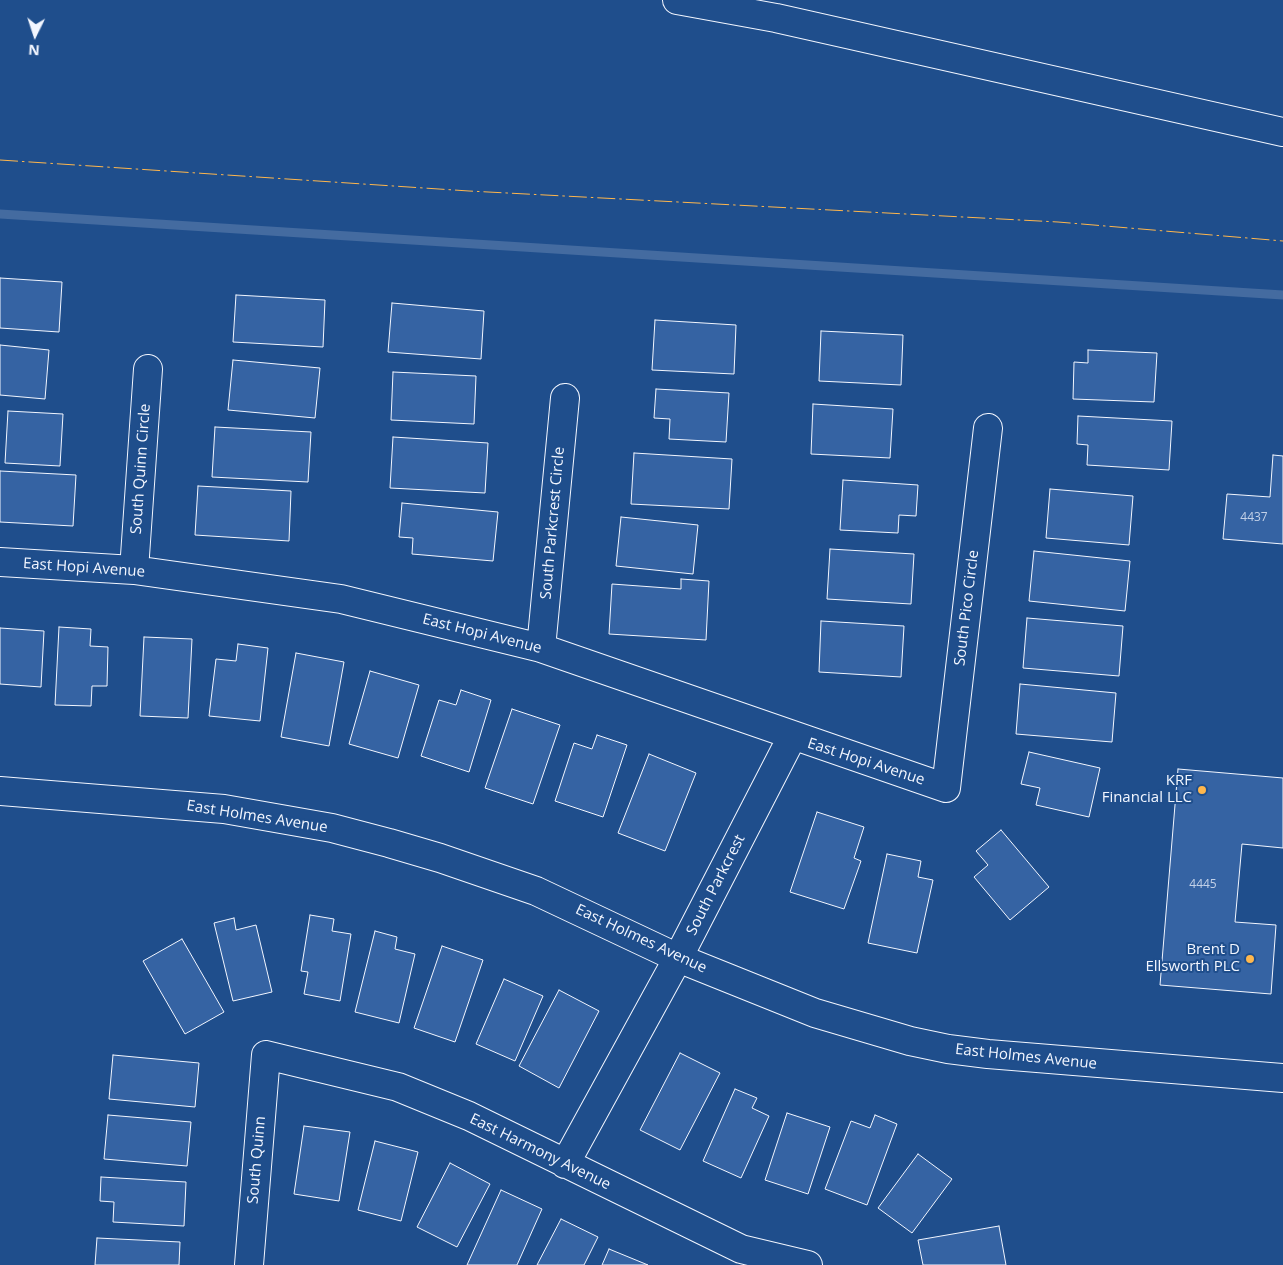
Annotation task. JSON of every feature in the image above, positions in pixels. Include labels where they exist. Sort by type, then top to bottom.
[{"type":"main road","points":[[677,0],[776,18],[1283,132]]},
{"type":"main road","name":"South Quinn Circle","points":[[134,570],[148,369]]},
{"type":"main road","name":"South Parkcrest Circle","points":[[541,648],[565,398]]},
{"type":"main road","name":"South Pico Circle","points":[[946,788],[988,428]]},
{"type":"main road","name":"East Hopi Avenue","points":[[0,562],[134,570],[340,599],[541,648],[946,788]]},
{"type":"main road","name":"South Parkcrest","points":[[565,1164],[678,958],[792,736]]},
{"type":"main road","name":"East Holmes Avenue","points":[[0,791],[224,809],[332,828],[440,858],[528,888],[678,958],[815,1013],[872,1030],[948,1049],[1086,1064],[1283,1078]]},
{"type":"main road","name":"East Harmony Avenue","points":[[266,1054],[398,1087],[469,1116],[741,1249],[808,1265]]},
{"type":"main road","name":"South Quinn","points":[[249,1265],[266,1054]]},
{"type":"building","points":[[0,278],[62,282],[59,332],[0,328]]},
{"type":"building","points":[[236,295],[325,300],[323,347],[233,342]]},
{"type":"building","points":[[392,303],[484,311],[481,359],[388,352]]},
{"type":"building","points":[[655,320],[736,325],[734,374],[652,370]]},
{"type":"building","points":[[821,331],[903,335],[901,385],[819,381]]},
{"type":"building","points":[[0,345],[49,350],[45,399],[0,395]]},
{"type":"building","points":[[1088,350],[1157,353],[1154,402],[1073,399],[1074,362],[1088,363]]},
{"type":"building","points":[[233,360],[320,368],[315,418],[228,410]]},
{"type":"building","points":[[393,372],[476,376],[474,424],[391,420]]},
{"type":"building","points":[[656,389],[729,393],[726,442],[669,439],[670,419],[654,418]]},
{"type":"building","points":[[813,404],[893,409],[890,458],[811,454]]},
{"type":"building","points":[[8,411],[63,414],[60,466],[5,463]]},
{"type":"building","points":[[1078,416],[1172,421],[1169,470],[1087,465],[1088,445],[1077,444]]},
{"type":"building","points":[[215,427],[311,432],[308,482],[212,477]]},
{"type":"building","points":[[393,437],[488,443],[485,493],[390,488]]},
{"type":"building","points":[[634,453],[732,459],[729,509],[631,504]]},
{"type":"building","points":[[1273,455],[1283,456],[1283,544],[1223,539],[1227,494],[1270,497]]},
{"type":"building","points":[[0,471],[76,475],[73,526],[0,522]]},
{"type":"building","points":[[843,480],[918,485],[916,516],[899,515],[898,533],[840,530]]},
{"type":"building","points":[[198,486],[291,491],[289,541],[195,535]]},
{"type":"building","points":[[1050,489],[1133,496],[1129,545],[1046,538]]},
{"type":"building","points":[[402,503],[498,512],[493,561],[412,554],[413,538],[399,537]]},
{"type":"building","points":[[621,517],[698,525],[693,574],[616,566]]},
{"type":"building","points":[[830,549],[914,554],[911,604],[827,599]]},
{"type":"building","points":[[1034,551],[1130,561],[1125,611],[1029,601]]},
{"type":"building","points":[[681,579],[709,581],[706,640],[609,634],[612,584],[681,589]]},
{"type":"building","points":[[1027,618],[1123,626],[1119,676],[1023,668]]},
{"type":"building","points":[[821,621],[904,626],[901,677],[819,672]]},
{"type":"building","points":[[59,627],[91,629],[90,646],[108,647],[107,686],[92,686],[91,706],[55,705]]},
{"type":"building","points":[[0,628],[44,631],[41,687],[0,684]]},
{"type":"building","points":[[144,637],[192,639],[188,718],[140,716]]},
{"type":"building","points":[[238,644],[268,648],[260,721],[209,716],[216,659],[236,661]]},
{"type":"building","points":[[296,653],[344,662],[329,746],[281,737]]},
{"type":"building","points":[[370,671],[419,685],[398,758],[349,744]]},
{"type":"building","points":[[1020,684],[1116,693],[1112,742],[1016,734]]},
{"type":"building","points":[[461,690],[491,700],[469,772],[421,756],[439,700],[456,705]]},
{"type":"building","points":[[512,709],[560,725],[533,804],[485,788]]},
{"type":"building","points":[[597,735],[627,745],[603,817],[555,801],[574,743],[592,749]]},
{"type":"building","points":[[1029,752],[1100,768],[1089,817],[1036,805],[1040,788],[1021,784]]},
{"type":"building","points":[[649,754],[696,773],[665,851],[618,833]]},
{"type":"building","points":[[1178,769],[1283,778],[1283,848],[1242,844],[1235,922],[1276,925],[1271,994],[1160,985]]},
{"type":"building","points":[[817,812],[864,827],[854,858],[861,861],[844,909],[790,892]]},
{"type":"building","points":[[1001,830],[1049,887],[1010,920],[974,877],[988,865],[976,851]]},
{"type":"building","points":[[887,854],[921,861],[918,877],[933,880],[917,953],[868,943]]},
{"type":"building","points":[[310,915],[334,919],[332,931],[351,934],[340,1001],[304,994],[308,972],[301,971]]},
{"type":"building","points":[[234,918],[236,930],[256,925],[272,992],[233,1001],[214,923]]},
{"type":"building","points":[[375,931],[397,937],[395,949],[415,954],[399,1023],[355,1012]]},
{"type":"building","points":[[182,939],[224,1012],[185,1034],[143,961]]},
{"type":"building","points":[[442,946],[483,960],[455,1042],[414,1028]]},
{"type":"building","points":[[504,979],[543,996],[515,1061],[476,1044]]},
{"type":"building","points":[[559,990],[599,1011],[559,1088],[519,1066]]},
{"type":"building","points":[[680,1053],[720,1073],[680,1150],[640,1130]]},
{"type":"building","points":[[113,1055],[199,1063],[195,1107],[109,1099]]},
{"type":"building","points":[[735,1089],[757,1098],[752,1108],[769,1116],[741,1178],[703,1161]]},
{"type":"building","points":[[787,1113],[830,1127],[808,1194],[765,1180]]},
{"type":"building","points":[[108,1115],[191,1122],[187,1166],[104,1159]]},
{"type":"building","points":[[875,1115],[897,1124],[867,1205],[825,1189],[851,1121],[870,1128]]},
{"type":"building","points":[[304,1126],[350,1132],[339,1201],[294,1194]]},
{"type":"building","points":[[375,1141],[418,1152],[401,1221],[358,1210]]},
{"type":"building","points":[[918,1154],[952,1179],[912,1233],[878,1208]]},
{"type":"building","points":[[450,1163],[490,1184],[457,1247],[417,1227]]},
{"type":"building","points":[[101,1177],[186,1182],[184,1226],[113,1222],[114,1202],[100,1201]]},
{"type":"building","points":[[501,1190],[542,1209],[517,1265],[467,1265]]},
{"type":"building","points":[[561,1219],[598,1237],[584,1265],[537,1265]]},
{"type":"building","points":[[999,1226],[1006,1265],[923,1265],[918,1240]]},
{"type":"building","points":[[97,1238],[180,1242],[179,1265],[95,1265]]},
{"type":"building","points":[[609,1249],[648,1265],[602,1265]]},
{"type":"waterway","points":[[0,214],[1283,295]]},
{"type":"power","points":[[0,160],[469,191],[1058,222],[1283,241]]},
{"type":"place","name":"KRF Financial LLC","points":[[1202,790]]},
{"type":"place","name":"Brent D Ellsworth PLC","points":[[1250,959]]}]
